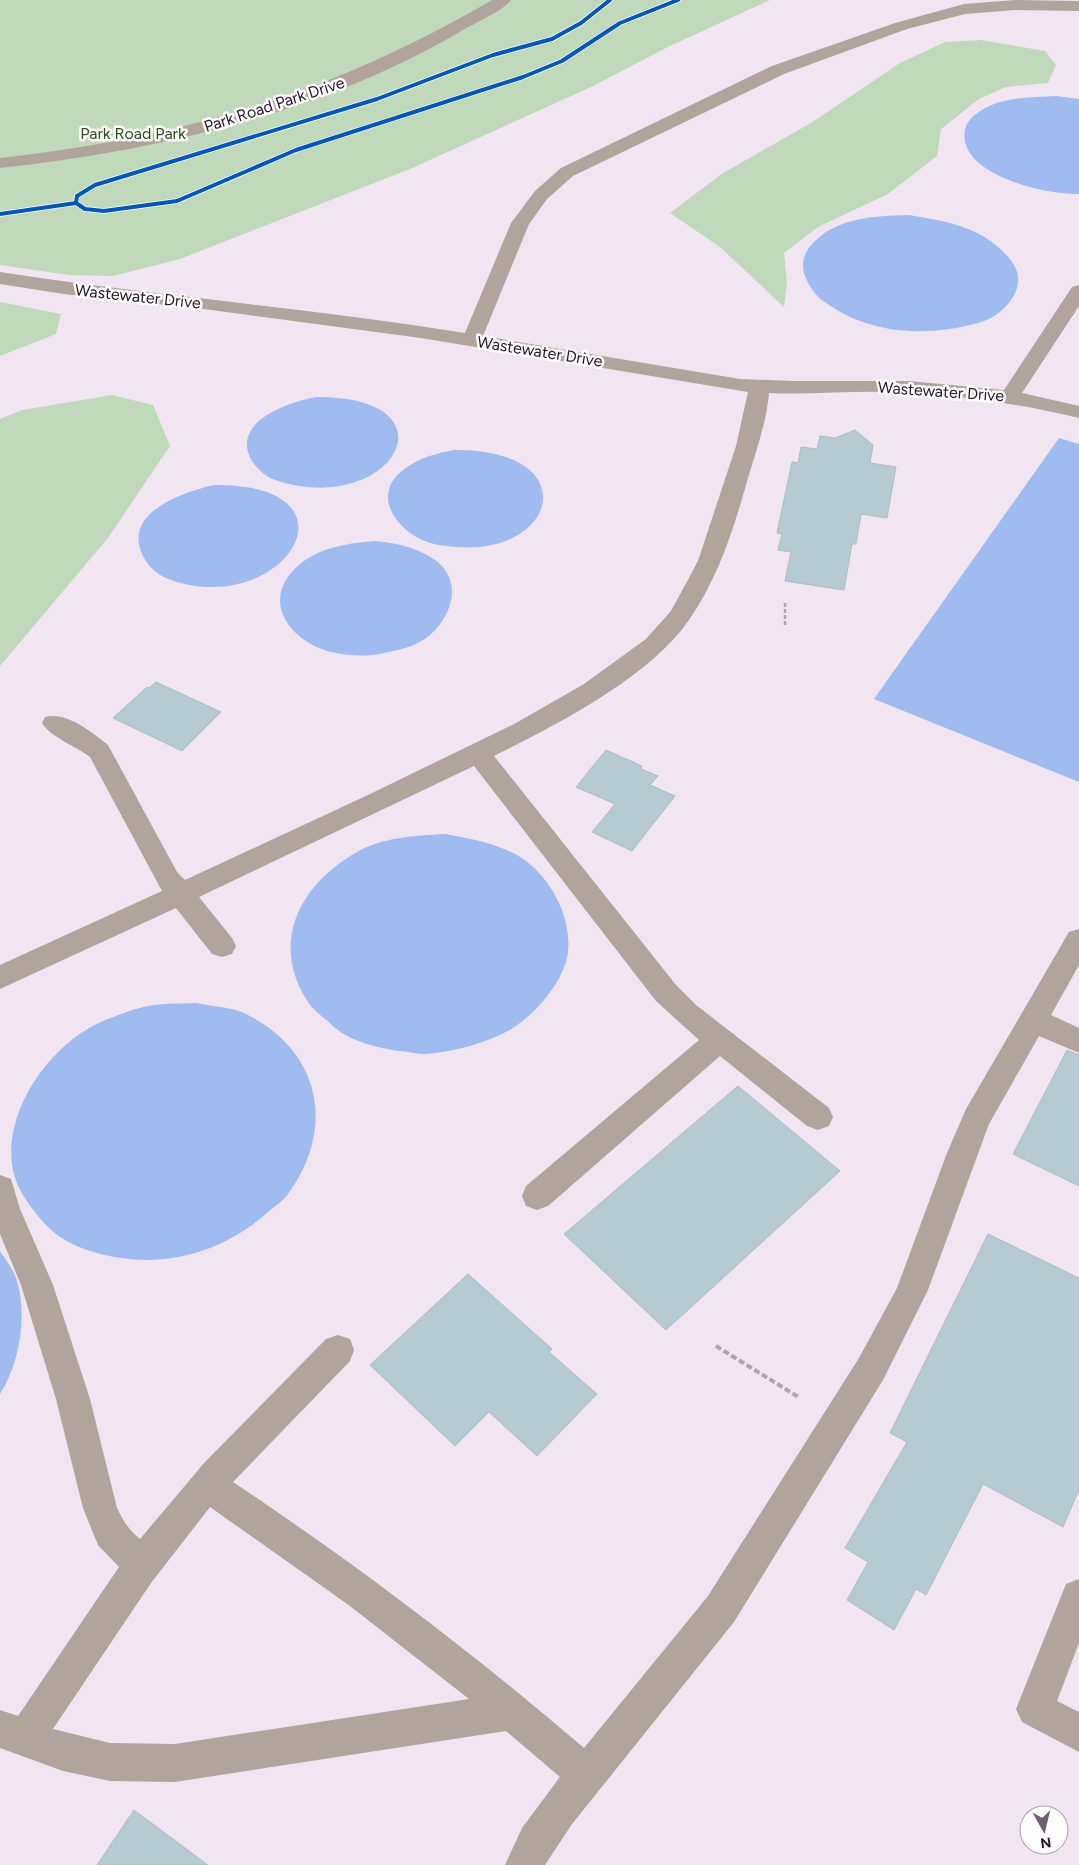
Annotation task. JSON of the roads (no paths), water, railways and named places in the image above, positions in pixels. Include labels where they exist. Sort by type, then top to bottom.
[{"type":"lane","name":"Park Road Park Drive","points":[[0,163],[60,157],[144,142],[193,130],[263,109],[369,70],[441,36],[503,0]]},
{"type":"lane","points":[[472,340],[520,223],[541,195],[567,172],[778,70],[927,17],[979,6],[1079,6]]},
{"type":"lane","name":"Wastewater Drive","points":[[0,278],[64,288],[257,310],[472,340],[759,387],[933,388],[1010,396],[1079,412]]},
{"type":"lane","points":[[1010,396],[1079,291]]},
{"type":"lane","points":[[0,978],[331,826],[478,753],[591,691],[650,649],[684,610],[711,562],[756,415],[759,387]]},
{"type":"lane","points":[[54,722],[85,740],[99,751],[156,858],[179,896],[222,946]]},
{"type":"lane","points":[[478,753],[666,993],[686,1013],[818,1117]]},
{"type":"lane","points":[[525,1865],[543,1829],[694,1645],[721,1609],[871,1369],[891,1334],[923,1263],[963,1147],[1032,1020],[1079,940]]},
{"type":"lane","points":[[1032,1020],[1079,1040]]},
{"type":"lane","points":[[537,1196],[720,1039]]},
{"type":"lane","points":[[0,1189],[5,1209],[37,1285],[71,1392],[100,1508],[110,1533],[120,1545],[142,1564]]},
{"type":"lane","points":[[338,1350],[207,1485],[142,1564],[13,1733],[63,1752],[110,1762],[175,1763],[512,1711]]},
{"type":"lane","points":[[207,1485],[280,1534],[396,1618],[512,1711],[586,1775]]},
{"type":"lane","points":[[1079,1597],[1035,1708],[1079,1733]]},
{"type":"water","points":[[1056,96],[1079,99],[1079,194],[1046,191],[1007,179],[989,170],[975,159],[966,146],[965,130],[967,125],[974,116],[989,106],[1007,100]]},
{"type":"water","points":[[908,215],[938,220],[966,228],[991,241],[1002,250],[1015,266],[1018,279],[1015,293],[1007,306],[989,319],[978,323],[939,330],[900,330],[862,322],[843,314],[815,294],[804,273],[803,261],[810,246],[823,234],[845,223],[870,217]]},
{"type":"water","points":[[316,397],[360,402],[387,415],[398,433],[394,452],[379,470],[353,483],[319,488],[274,480],[257,468],[252,461],[247,447],[248,435],[255,425],[265,416],[278,409]]},
{"type":"water","points":[[1059,438],[1079,444],[1079,782],[874,699]]},
{"type":"water","points":[[454,450],[496,454],[524,466],[539,482],[543,501],[535,520],[518,535],[492,545],[457,547],[423,541],[403,527],[390,509],[388,499],[393,481],[401,472],[417,461]]},
{"type":"water","points":[[214,485],[261,490],[289,505],[298,525],[293,547],[275,567],[247,581],[212,587],[171,580],[162,576],[151,568],[143,556],[138,541],[140,528],[148,516],[172,499]]},
{"type":"water","points":[[375,541],[417,550],[436,561],[445,570],[450,580],[451,602],[439,625],[425,639],[414,645],[371,655],[331,652],[303,639],[292,629],[284,617],[280,604],[281,591],[288,577],[308,558],[326,550],[355,543]]},
{"type":"water","points":[[445,834],[497,846],[517,855],[536,870],[554,893],[565,920],[568,934],[566,962],[558,980],[546,998],[532,1013],[507,1032],[484,1042],[459,1049],[423,1054],[382,1048],[356,1040],[334,1027],[313,1009],[297,980],[291,958],[291,937],[296,917],[306,898],[320,881],[337,865],[357,852],[388,840]]},
{"type":"water","points":[[196,1003],[239,1011],[270,1028],[290,1047],[304,1068],[313,1092],[316,1117],[312,1143],[303,1168],[286,1197],[252,1225],[236,1236],[200,1251],[162,1259],[141,1260],[121,1258],[80,1248],[62,1238],[46,1225],[29,1204],[16,1181],[12,1164],[12,1143],[16,1121],[24,1100],[35,1080],[49,1062],[83,1032],[101,1022],[142,1007],[160,1004]]},
{"type":"water","points":[[0,1251],[16,1278],[20,1292],[21,1322],[20,1338],[13,1368],[0,1394]]},
{"type":"park label","name":"Park Road Park","points":[[133,133]]}]
